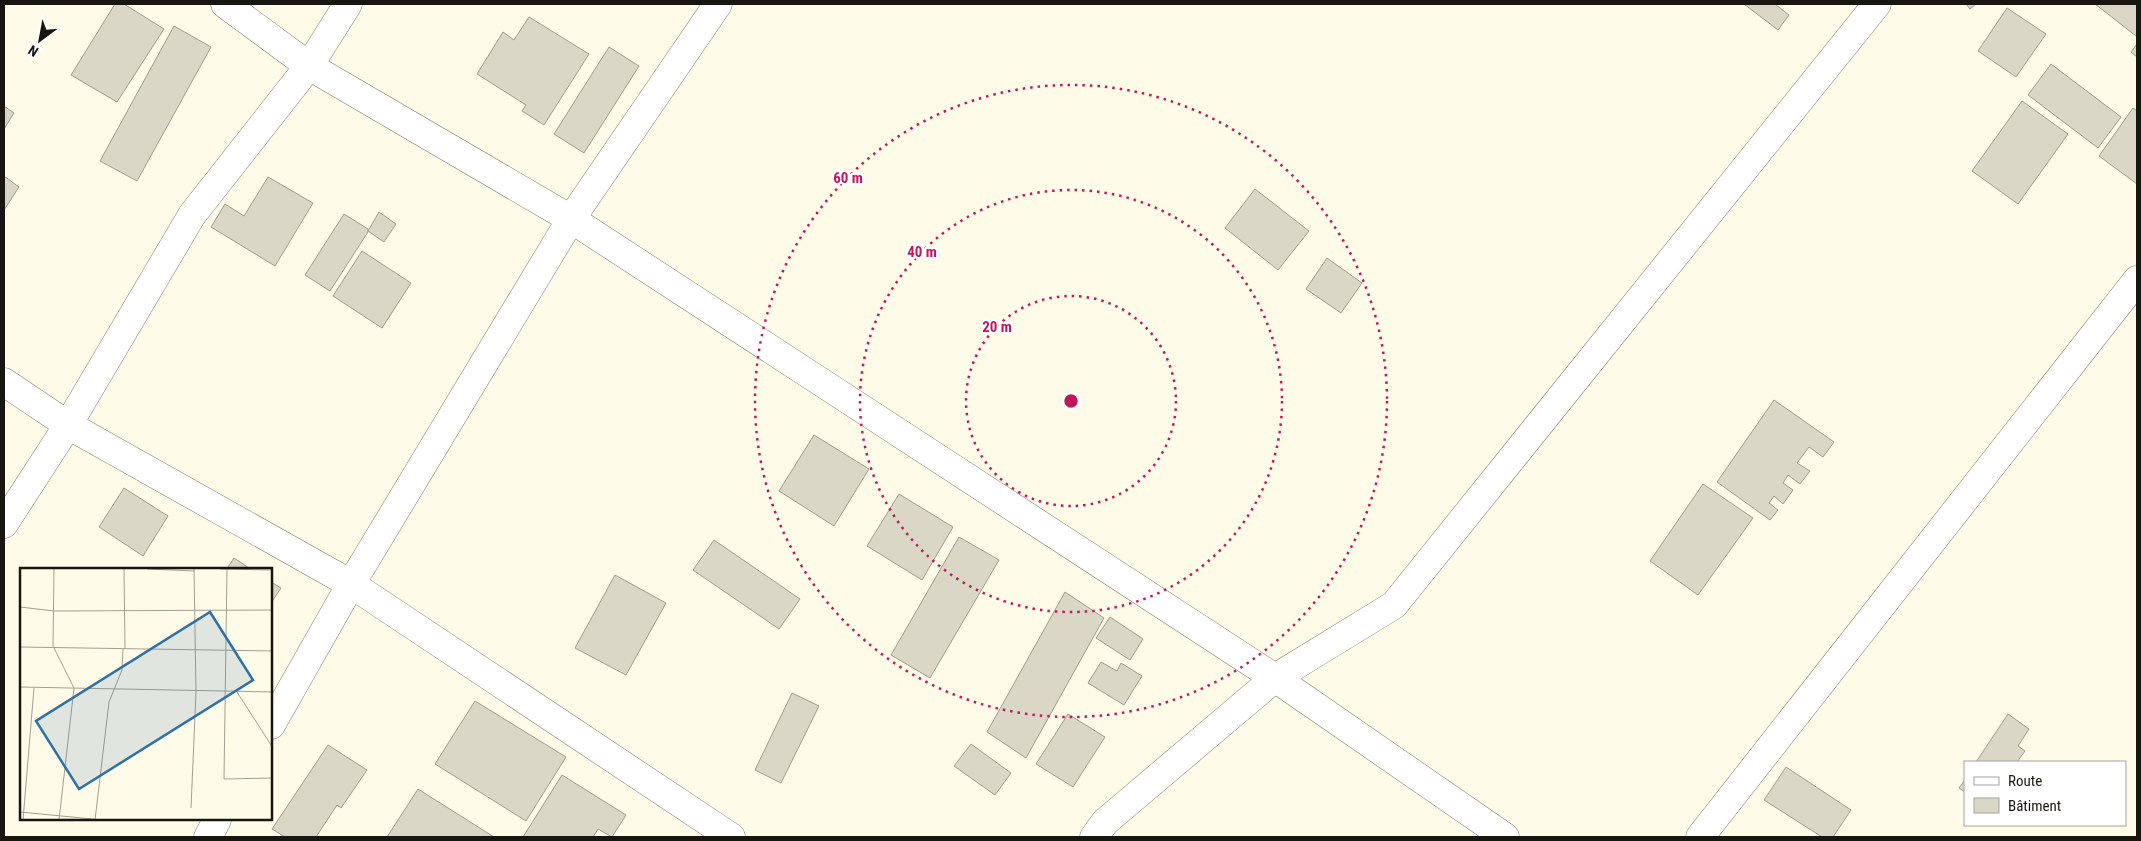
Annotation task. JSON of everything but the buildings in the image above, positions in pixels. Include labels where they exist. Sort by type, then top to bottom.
[{"type":"street","points":[[225,4],[309,66],[571,219],[1276,678],[1505,837]]},
{"type":"street","points":[[4,524],[68,425],[192,215],[309,66],[348,4]]},
{"type":"street","points":[[272,723],[351,584],[571,219],[718,4]]},
{"type":"street","points":[[1094,837],[1105,822],[1276,678],[1394,605],[1877,4]]},
{"type":"street","points":[[1700,837],[2137,280]]},
{"type":"street","points":[[4,382],[68,425],[351,584],[731,837]]},
{"type":"street","points":[[208,837],[217,821]]}]
